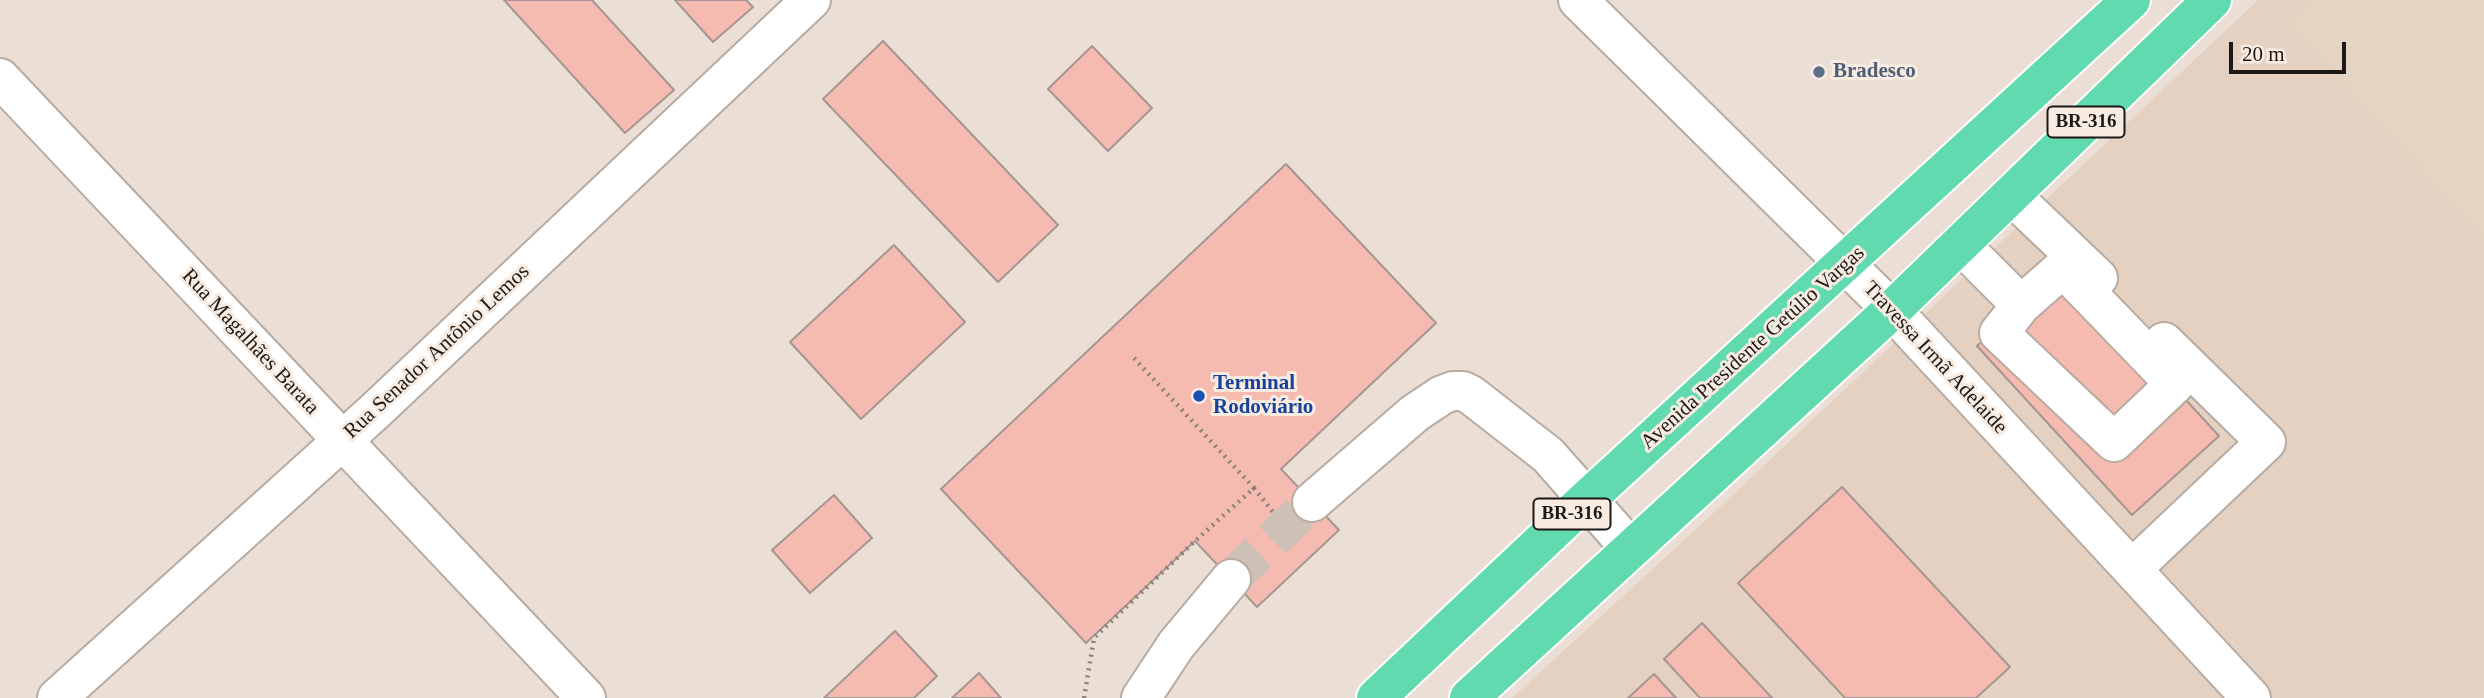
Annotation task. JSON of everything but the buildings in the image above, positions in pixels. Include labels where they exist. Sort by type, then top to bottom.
[{"type":"highway","name":"Avenida Presidente Getúlio Vargas","points":[[1376,698],[1586,500],[2131,0]]},
{"type":"highway","name":"BR-316","points":[[1469,698],[1892,310],[2212,0]]},
{"type":"street","name":"Rua Senador Antônio Lemos","points":[[57,698],[343,439],[811,0]]},
{"type":"street","name":"Travessa Irmã Adelaide","points":[[1578,0],[1892,310],[2251,698]]},
{"type":"street","name":"Rua Magalhães Barata","points":[[0,78],[586,698]]},
{"type":"street","points":[[2011,195],[2266,442],[2132,569]]},
{"type":"street","points":[[1960,244],[2021,305]]},
{"type":"street","points":[[2063,268],[2175,384],[2114,442],[1999,332],[2021,305],[2063,268]]},
{"type":"street","points":[[1312,502],[1415,413],[1441,395],[1452,391],[1471,395],[1548,455],[1631,549]]},
{"type":"street","points":[[1141,698],[1176,645],[1231,579]]},
{"type":"path","points":[[1133,357],[1254,488],[1277,518]]},
{"type":"path","points":[[1084,698],[1094,638],[1254,488]]},
{"type":"shaded area","points":[[2258,0],[2484,0],[2484,698],[1512,698],[1707,519]]},
{"type":"shaded area","points":[[2314,0],[2484,0],[2484,237],[2289,22]]},
{"type":"tunnel","points":[[1231,579],[1312,502]]},
{"type":"place","name":"Bradesco","points":[[1819,72]]},
{"type":"place","name":"Terminal Rodoviário","points":[[1199,396]]}]
